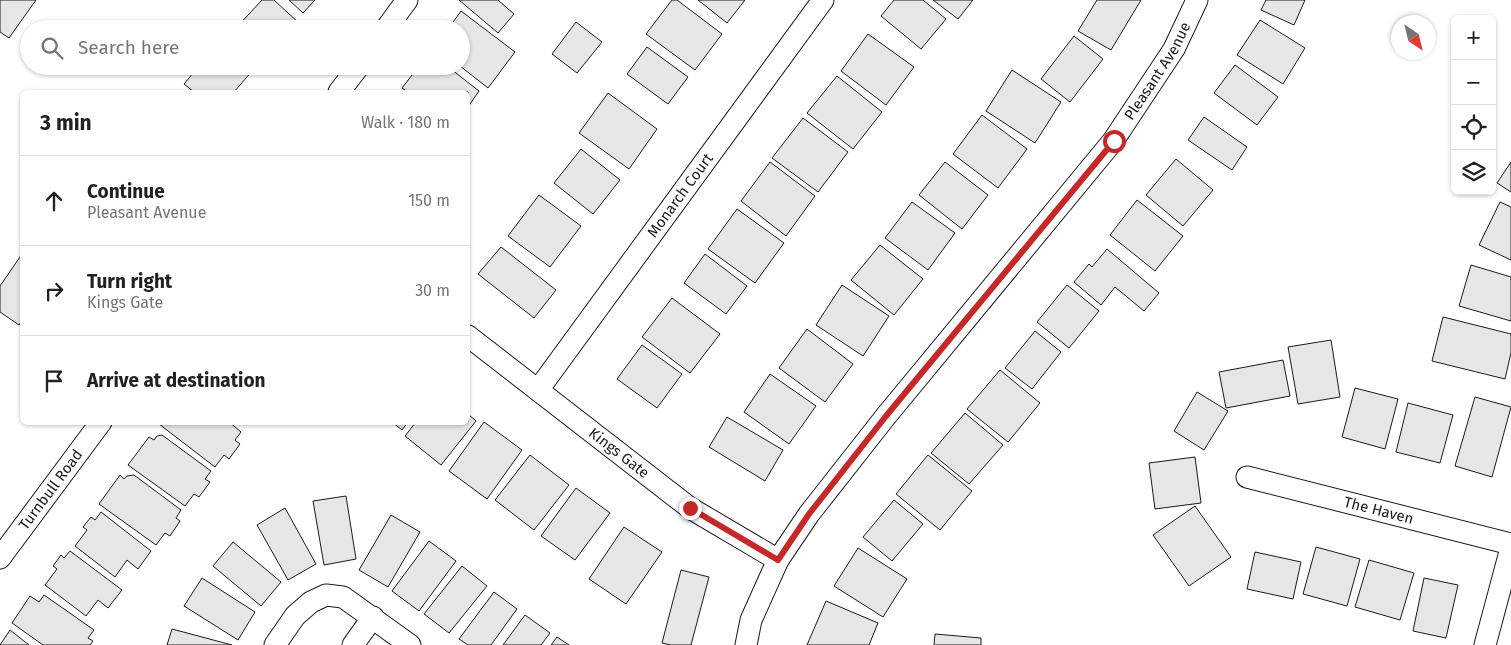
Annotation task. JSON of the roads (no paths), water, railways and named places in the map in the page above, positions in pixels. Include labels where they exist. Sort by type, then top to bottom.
[{"type":"street","points":[[393,20],[407,0]]},
{"type":"street","name":"Monarch Court","points":[[538,390],[823,0]]},
{"type":"street","name":"Pleasant Avenue","points":[[746,645],[751,620],[778,560],[809,514],[886,416],[1114,141],[1174,49],[1197,0]]},
{"type":"street","points":[[341,90],[352,75]]},
{"type":"street","name":"Kings Gate","points":[[470,338],[690,508],[778,560]]},
{"type":"street","name":"Turnbull Road","points":[[0,558],[99,425]]},
{"type":"street","name":"The Haven","points":[[1248,477],[1511,546]]},
{"type":"street","points":[[1485,645],[1511,546]]},
{"type":"street","points":[[276,645],[295,616],[311,602],[326,594],[343,596],[410,645]]},
{"type":"street","points":[[353,645],[373,617]]}]
